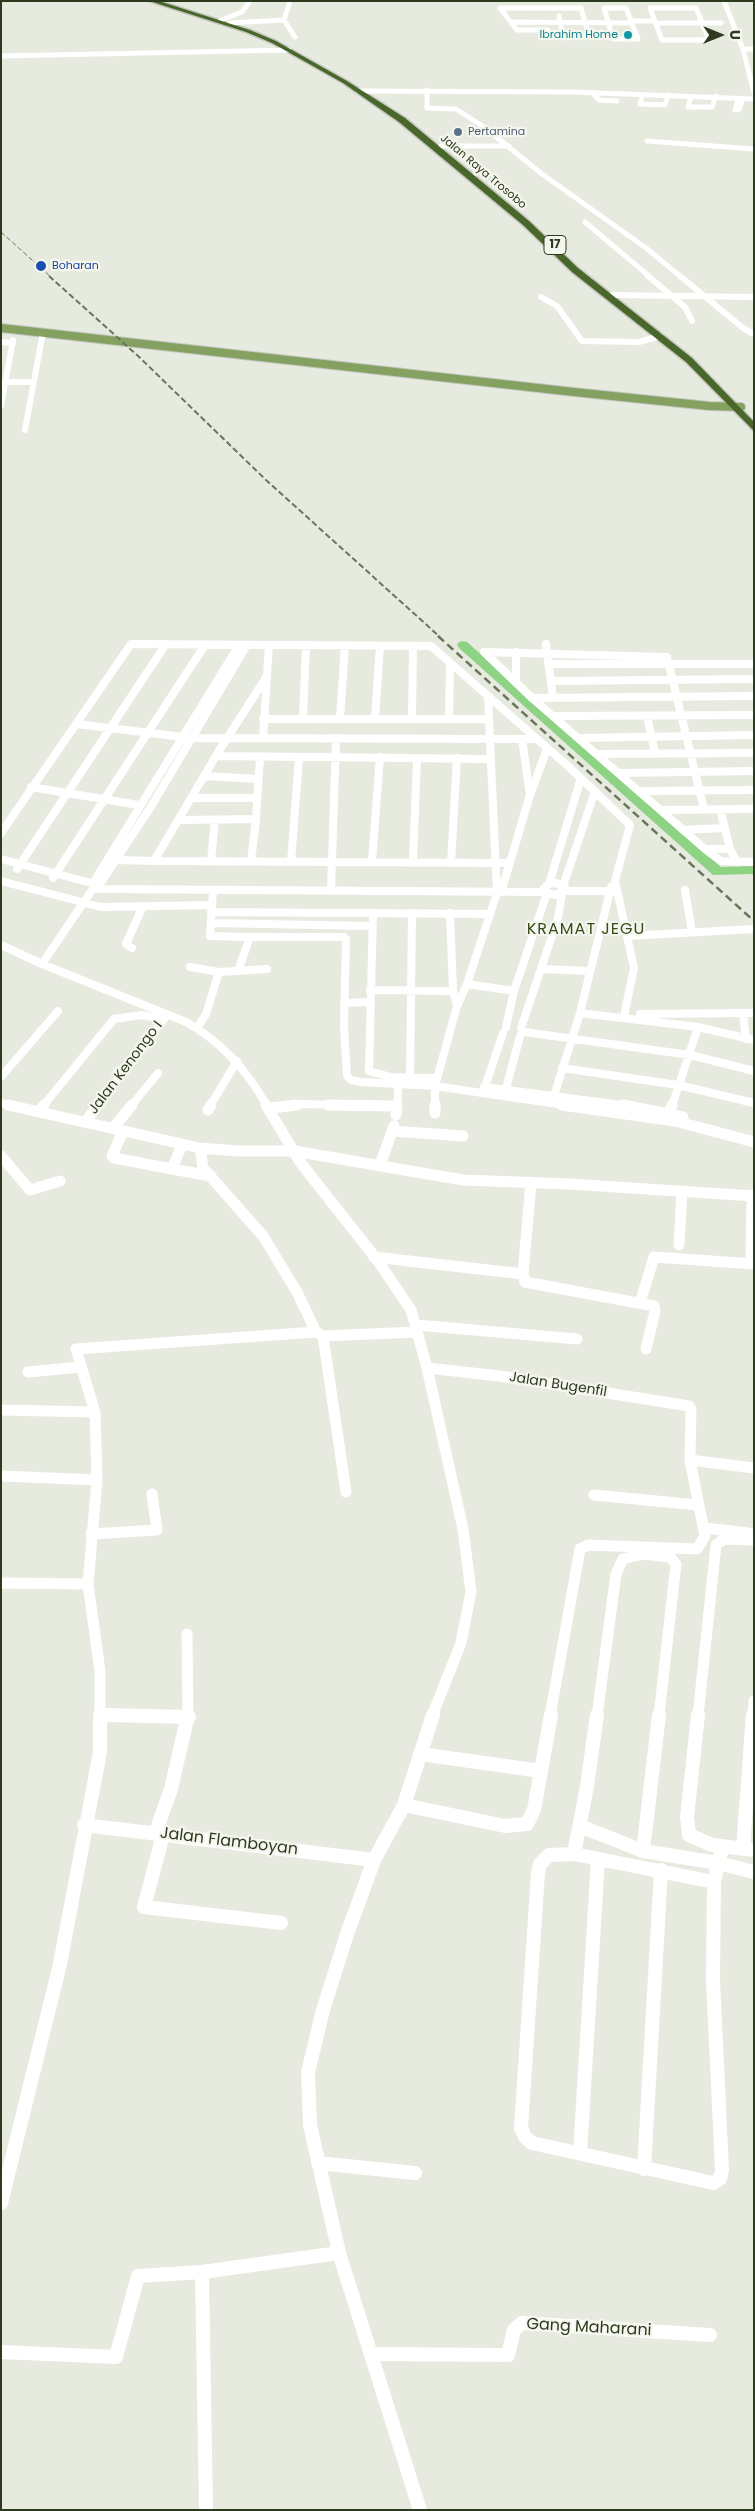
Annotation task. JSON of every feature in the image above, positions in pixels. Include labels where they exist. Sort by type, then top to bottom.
[{"type":"highway","name":"Jalan Raya Trosobo","points":[[152,1],[248,31],[361,91],[402,120],[451,159],[609,294],[695,359],[735,407],[754,421]]},
{"type":"highway","name":"Jalan Raya Trosobo","points":[[159,1],[229,23],[277,41],[361,91],[442,146],[528,220],[656,336],[690,360],[754,428]]},
{"type":"main road","points":[[1,330],[735,407]]},
{"type":"street","points":[[220,20],[242,12],[250,1]]},
{"type":"street","points":[[284,20],[290,1]]},
{"type":"street","points":[[724,1],[733,40],[740,40]]},
{"type":"street","points":[[550,37],[548,30],[517,30],[513,22],[500,8],[558,8],[580,8],[589,34],[564,36],[558,8]]},
{"type":"street","points":[[506,15],[536,14],[534,8]]},
{"type":"street","points":[[604,8],[626,8],[631,23],[638,39],[613,39],[604,8]]},
{"type":"street","points":[[651,8],[675,8],[696,8],[704,23],[709,40],[662,40],[651,8]]},
{"type":"street","points":[[675,8],[687,40]]},
{"type":"street","points":[[722,8],[734,26],[740,40],[753,98]]},
{"type":"street","points":[[506,15],[516,16]]},
{"type":"street","points":[[229,23],[284,20]]},
{"type":"street","points":[[284,20],[296,37]]},
{"type":"street","points":[[513,22],[730,22]]},
{"type":"street","points":[[524,30],[527,37]]},
{"type":"street","points":[[743,49],[754,49]]},
{"type":"street","points":[[1,56],[285,50]]},
{"type":"street","points":[[610,88],[618,94],[642,96],[753,98]]},
{"type":"street","points":[[361,91],[427,90],[716,97]]},
{"type":"street","points":[[427,90],[427,108],[456,108],[509,146],[542,174],[659,258],[743,328],[754,334]]},
{"type":"street","points":[[593,94],[599,100],[616,102],[618,94]]},
{"type":"street","points":[[642,96],[640,104],[661,106],[665,105],[668,96]]},
{"type":"street","points":[[691,97],[688,107],[706,108],[712,107],[716,97]]},
{"type":"street","points":[[737,98],[753,98]]},
{"type":"street","points":[[647,141],[754,149]]},
{"type":"street","points":[[442,146],[509,146]]},
{"type":"street","points":[[585,222],[685,307],[692,321]]},
{"type":"street","points":[[609,294],[754,297]]},
{"type":"street","points":[[541,297],[557,306],[577,331],[582,341],[639,342],[656,336]]},
{"type":"street","points":[[25,430],[42,334]]},
{"type":"street","points":[[1,342],[12,343]]},
{"type":"street","points":[[1,346],[12,343]]},
{"type":"street","points":[[1,406],[12,343]]},
{"type":"street","points":[[4,382],[33,382]]},
{"type":"street","points":[[1,833],[130,644],[431,646],[581,778],[630,825],[613,890],[588,971],[580,1013],[570,1039],[554,1096]]},
{"type":"street","points":[[18,866],[166,644]]},
{"type":"street","points":[[546,644],[545,653],[553,698]]},
{"type":"street","points":[[54,876],[205,645]]},
{"type":"street","points":[[42,964],[84,904],[139,805],[181,737],[243,645]]},
{"type":"street","points":[[94,886],[117,860],[192,738],[243,645]]},
{"type":"street","points":[[263,738],[268,646]]},
{"type":"street","points":[[303,719],[306,646]]},
{"type":"street","points":[[340,719],[345,646]]},
{"type":"street","points":[[375,718],[380,646]]},
{"type":"street","points":[[412,718],[413,646]]},
{"type":"street","points":[[704,809],[693,771],[687,736],[675,696],[668,658],[663,656],[613,654],[484,652],[532,698],[662,810],[705,850],[721,862],[754,862]]},
{"type":"street","points":[[516,652],[516,682]]},
{"type":"street","points":[[613,654],[615,664]]},
{"type":"street","points":[[448,719],[450,664]]},
{"type":"street","points":[[548,664],[754,664]]},
{"type":"street","points":[[154,861],[180,820],[216,756],[267,676]]},
{"type":"street","points":[[551,681],[754,679]]},
{"type":"street","points":[[532,698],[754,696]]},
{"type":"street","points":[[488,697],[487,719],[495,862],[499,889]]},
{"type":"street","points":[[556,717],[754,716]]},
{"type":"street","points":[[648,718],[655,754]]},
{"type":"street","points":[[263,719],[487,719]]},
{"type":"street","points":[[76,724],[192,738],[536,739]]},
{"type":"street","points":[[579,738],[754,735]]},
{"type":"street","points":[[331,888],[336,738]]},
{"type":"street","points":[[522,739],[530,795]]},
{"type":"street","points":[[435,1113],[436,1082],[457,1006],[467,984],[547,748]]},
{"type":"street","points":[[597,754],[754,753]]},
{"type":"street","points":[[216,756],[260,758],[380,757],[490,759]]},
{"type":"street","points":[[372,862],[380,757]]},
{"type":"street","points":[[251,861],[260,758]]},
{"type":"street","points":[[291,862],[299,758]]},
{"type":"street","points":[[414,862],[417,758]]},
{"type":"street","points":[[451,862],[457,758]]},
{"type":"street","points":[[619,773],[754,771]]},
{"type":"street","points":[[205,776],[258,779]]},
{"type":"street","points":[[483,1090],[504,1030],[514,991],[581,778]]},
{"type":"street","points":[[31,788],[139,805]]},
{"type":"street","points":[[640,791],[754,790]]},
{"type":"street","points":[[505,1093],[595,791]]},
{"type":"street","points":[[192,798],[256,798]]},
{"type":"street","points":[[662,810],[754,808]]},
{"type":"street","points":[[720,809],[730,848],[737,862]]},
{"type":"street","points":[[180,820],[256,819]]},
{"type":"street","points":[[211,861],[215,820]]},
{"type":"street","points":[[683,830],[724,828]]},
{"type":"street","points":[[705,850],[730,848]]},
{"type":"street","points":[[1,859],[18,866],[94,886],[213,890],[331,888]]},
{"type":"street","points":[[117,860],[509,863]]},
{"type":"street","points":[[1,865],[18,866]]},
{"type":"street","points":[[1,881],[84,904],[108,908],[143,906],[373,914],[490,914]]},
{"type":"street","points":[[94,886],[546,889],[553,895],[564,890],[613,890]]},
{"type":"street","points":[[213,890],[211,937],[313,936],[345,938],[344,1003],[347,1076],[351,1080],[361,1082],[436,1082]]},
{"type":"street","points":[[613,890],[627,936],[634,974],[625,1004],[628,1017]]},
{"type":"street","points":[[685,890],[692,932]]},
{"type":"street","points":[[132,948],[126,944],[143,906]]},
{"type":"street","points":[[450,913],[453,991],[457,1006]]},
{"type":"street","points":[[373,914],[371,926],[369,1071],[375,1075],[399,1081],[410,1077],[675,1121],[754,1142]]},
{"type":"street","points":[[410,1077],[412,914]]},
{"type":"street","points":[[211,923],[371,926]]},
{"type":"street","points":[[627,936],[754,929]]},
{"type":"street","points":[[238,971],[250,938]]},
{"type":"street","points":[[1,945],[165,1017],[197,1028],[237,1061],[252,1078],[271,1108],[294,1151],[401,1293],[417,1328],[463,1529],[471,1592],[469,1613],[461,1643],[420,1754],[404,1805],[374,1860],[323,2010],[308,2072],[308,2098],[310,2125],[339,2253],[420,2510]]},
{"type":"street","points":[[190,967],[220,972],[267,969]]},
{"type":"street","points":[[542,969],[588,971]]},
{"type":"street","points":[[197,1028],[206,1014],[220,972]]},
{"type":"street","points":[[467,984],[514,991]]},
{"type":"street","points":[[370,990],[453,991]]},
{"type":"street","points":[[344,1003],[370,1002]]},
{"type":"street","points":[[1,1077],[58,1011]]},
{"type":"street","points":[[580,1013],[698,1026],[750,1039],[743,1013]]},
{"type":"street","points":[[628,1017],[643,1014],[754,1013]]},
{"type":"street","points":[[39,1111],[112,1016],[142,1015],[165,1017]]},
{"type":"street","name":"Jalan Kenongo I","points":[[85,1122],[165,1017]]},
{"type":"street","points":[[504,1030],[514,1025],[522,1032],[690,1055],[754,1071]]},
{"type":"street","points":[[669,1113],[690,1055],[698,1026]]},
{"type":"street","points":[[208,1110],[237,1061]]},
{"type":"street","points":[[562,1068],[678,1085],[754,1103]]},
{"type":"street","points":[[158,1073],[118,1129],[113,1158],[211,1176]]},
{"type":"street","points":[[380,1165],[395,1119],[399,1081]]},
{"type":"street","points":[[505,1093],[554,1096],[669,1113],[754,1135]]},
{"type":"street","points":[[2,1104],[200,1148],[238,1151],[294,1151],[463,1180],[531,1182],[753,1196],[752,1264],[654,1257],[640,1303]]},
{"type":"street","points":[[271,1108],[301,1104],[395,1119],[463,1136]]},
{"type":"street","points":[[172,1170],[182,1145]]},
{"type":"street","points":[[200,1148],[201,1162],[263,1236],[320,1334],[346,1492]]},
{"type":"street","points":[[1,1156],[30,1190],[60,1181]]},
{"type":"street","points":[[531,1182],[523,1274],[525,1282],[652,1305],[656,1309],[646,1348]]},
{"type":"street","points":[[679,1244],[682,1191]]},
{"type":"street","points":[[374,1257],[523,1274]]},
{"type":"street","points":[[1,2203],[38,2064],[60,1964],[84,1825],[100,1752],[100,1671],[88,1584],[97,1480],[95,1412],[76,1349],[417,1328],[577,1339]]},
{"type":"street","points":[[28,1372],[81,1367]]},
{"type":"street","name":"Jalan Bugenfil","points":[[427,1368],[508,1377],[689,1406],[691,1409],[690,1460]]},
{"type":"street","points":[[1,1410],[95,1412]]},
{"type":"street","points":[[404,1805],[505,1826],[525,1825],[530,1821],[534,1810],[580,1549],[588,1545],[697,1549],[705,1536],[705,1528],[698,1505],[690,1460],[754,1468]]},
{"type":"street","points":[[1,1476],[97,1480]]},
{"type":"street","points":[[91,1534],[156,1530],[152,1494]]},
{"type":"street","points":[[594,1495],[698,1505]]},
{"type":"street","points":[[705,1528],[754,1533]]},
{"type":"street","points":[[754,1540],[724,1539],[716,1545],[701,1671],[687,1828],[689,1835],[696,1841],[722,1848],[748,1849],[754,1701]]},
{"type":"street","points":[[574,1854],[580,1826],[620,1564],[623,1559],[632,1555],[643,1554],[670,1557],[676,1564],[676,1572],[643,1851]]},
{"type":"street","points":[[1,1583],[88,1584]]},
{"type":"street","points":[[187,1634],[189,1717],[159,1834],[144,1907],[281,1924]]},
{"type":"street","points":[[100,1715],[189,1717]]},
{"type":"street","points":[[420,1754],[541,1771]]},
{"type":"street","name":"Jalan Flamboyan","points":[[84,1825],[374,1860]]},
{"type":"street","points":[[580,1826],[643,1851],[718,1863],[754,1872]]},
{"type":"street","points":[[714,1882],[574,1854],[549,1855],[540,1864],[521,2128],[525,2137],[532,2143],[706,2184],[717,2182],[721,2176],[713,1980],[714,1882],[722,1848]]},
{"type":"street","points":[[580,2153],[598,1859]]},
{"type":"street","points":[[644,2169],[661,1870]]},
{"type":"street","points":[[318,2163],[415,2173]]},
{"type":"street","points":[[1,2352],[116,2357],[137,2277],[202,2272],[339,2253]]},
{"type":"street","points":[[202,2272],[206,2510]]},
{"type":"street","name":"Gang Maharani","points":[[371,2354],[508,2355],[511,2350],[514,2330],[522,2323],[710,2335]]},
{"type":"waterway","points":[[463,645],[718,872],[754,870]]},
{"type":"railway","points":[[1,232],[51,277]]},
{"type":"railway","points":[[49,276],[137,355],[266,480],[440,637]]},
{"type":"railway","points":[[438,636],[754,921]]},
{"type":"place","name":"Ibrahim Home","points":[[628,35]]},
{"type":"place","name":"Pertamina","points":[[458,132]]},
{"type":"place","name":"Boharan","points":[[41,266]]},
{"type":"district","name":"KRAMAT JEGU","points":[[586,930]]}]
